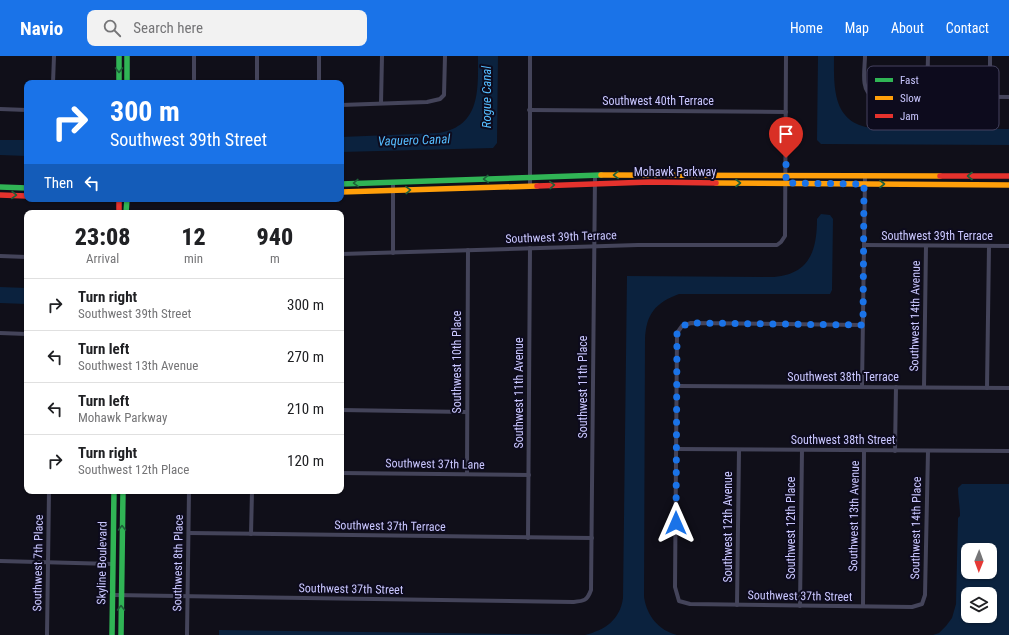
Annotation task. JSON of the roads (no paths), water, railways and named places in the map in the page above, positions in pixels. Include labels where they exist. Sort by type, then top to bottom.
[{"type":"street","points":[[53,80],[54,56]]},
{"type":"street","points":[[119,56],[119,80]]},
{"type":"street","points":[[127,56],[127,80]]},
{"type":"street","points":[[194,56],[194,80]]},
{"type":"street","points":[[257,56],[257,80]]},
{"type":"street","points":[[319,56],[319,80]]},
{"type":"street","points":[[381,103],[382,56]]},
{"type":"street","points":[[344,105],[427,102],[440,99],[444,95],[445,56]]},
{"type":"street","points":[[530,56],[530,186]]},
{"type":"street","points":[[786,56],[786,183]]},
{"type":"street","points":[[865,56],[865,84],[867,93]]},
{"type":"street","points":[[928,56],[928,66]]},
{"type":"street","points":[[0,109],[24,110]]},
{"type":"street","name":"Southwest 40th Terrace","points":[[529,110],[786,112]]},
{"type":"street","name":"Mohawk Parkway","points":[[344,184],[658,174],[1009,176]]},
{"type":"street","name":"Southwest 11th Place","points":[[588,598],[591,590],[592,538],[595,176]]},
{"type":"street","points":[[862,387],[865,176]]},
{"type":"street","points":[[393,182],[393,252]]},
{"type":"street","name":"Mohawk Parkway","points":[[344,192],[650,182],[1009,184]]},
{"type":"street","name":"Southwest 39th Terrace","points":[[344,254],[594,246],[777,245],[785,236],[786,183]]},
{"type":"street","points":[[0,187],[24,188]]},
{"type":"street","points":[[0,195],[24,196]]},
{"type":"street","name":"Southwest 39th Terrace","points":[[864,245],[1009,246]]},
{"type":"street","name":"Southwest 14th Avenue","points":[[924,387],[926,246]]},
{"type":"street","points":[[987,388],[989,246]]},
{"type":"street","name":"Southwest 11th Avenue","points":[[528,538],[530,248]]},
{"type":"street","name":"Southwest 10th Place","points":[[467,474],[468,250]]},
{"type":"street","points":[[0,256],[24,257]]},
{"type":"street","points":[[676,449],[677,334],[682,326],[691,323],[863,325]]},
{"type":"street","points":[[0,333],[24,334]]},
{"type":"street","name":"Southwest 38th Terrace","points":[[677,386],[1009,388]]},
{"type":"street","points":[[895,451],[896,387]]},
{"type":"street","points":[[344,410],[467,412]]},
{"type":"street","name":"Southwest 38th Street","points":[[676,449],[1009,451]]},
{"type":"street","name":"Southwest 37th Street","points":[[676,449],[675,586],[678,601],[685,604],[800,606],[912,607],[922,604]]},
{"type":"street","name":"Southwest 12th Avenue","points":[[737,605],[739,450]]},
{"type":"street","name":"Southwest 12th Place","points":[[800,606],[802,450]]},
{"type":"street","name":"Southwest 13th Avenue","points":[[863,606],[864,450]]},
{"type":"street","name":"Southwest 14th Place","points":[[922,604],[925,595],[928,451]]},
{"type":"street","name":"Southwest 37th Lane","points":[[344,473],[529,475]]},
{"type":"street","name":"Southwest 7th Place","points":[[47,635],[49,494]]},
{"type":"street","name":"Skyline Boulevard","points":[[112,635],[114,494]]},
{"type":"street","name":"Skyline Boulevard","points":[[121,635],[123,494]]},
{"type":"street","name":"Southwest 8th Place","points":[[187,635],[189,494]]},
{"type":"street","points":[[251,534],[252,494]]},
{"type":"street","name":"Southwest 37th Terrace","points":[[188,533],[592,538]]},
{"type":"street","points":[[0,561],[113,564]]},
{"type":"street","name":"Southwest 37th Street","points":[[113,595],[573,602],[584,601],[588,598]]},
{"type":"water","points":[[478,56],[498,56],[497,143],[493,148],[344,152],[344,137],[439,133],[453,129],[463,123],[470,114],[477,93]]},
{"type":"water","points":[[818,56],[834,56],[835,91],[842,111],[849,119],[859,125],[867,127],[867,130],[1009,129],[1009,145],[821,144],[817,140]]},
{"type":"water","points":[[0,140],[24,140],[24,156],[0,155]]},
{"type":"water","points":[[821,214],[830,215],[833,219],[832,290],[830,294],[679,294],[664,301],[653,311],[650,316],[647,323],[645,340],[644,597],[648,610],[654,621],[664,630],[677,635],[585,635],[599,630],[610,623],[619,612],[623,598],[627,276],[774,277],[786,275],[803,266],[809,258],[815,241],[817,219]]},
{"type":"water","points":[[0,287],[24,288],[24,304],[0,303]]},
{"type":"water","points":[[962,484],[1009,484],[1009,635],[933,635],[939,633],[952,618],[956,604],[958,518],[960,516],[958,488]]},
{"type":"water","points":[[219,630],[585,635],[219,635]]},
{"type":"water label","name":"Rogue Canal","points":[[486,97]]},
{"type":"water label","name":"Vaquero Canal","points":[[414,140]]}]
